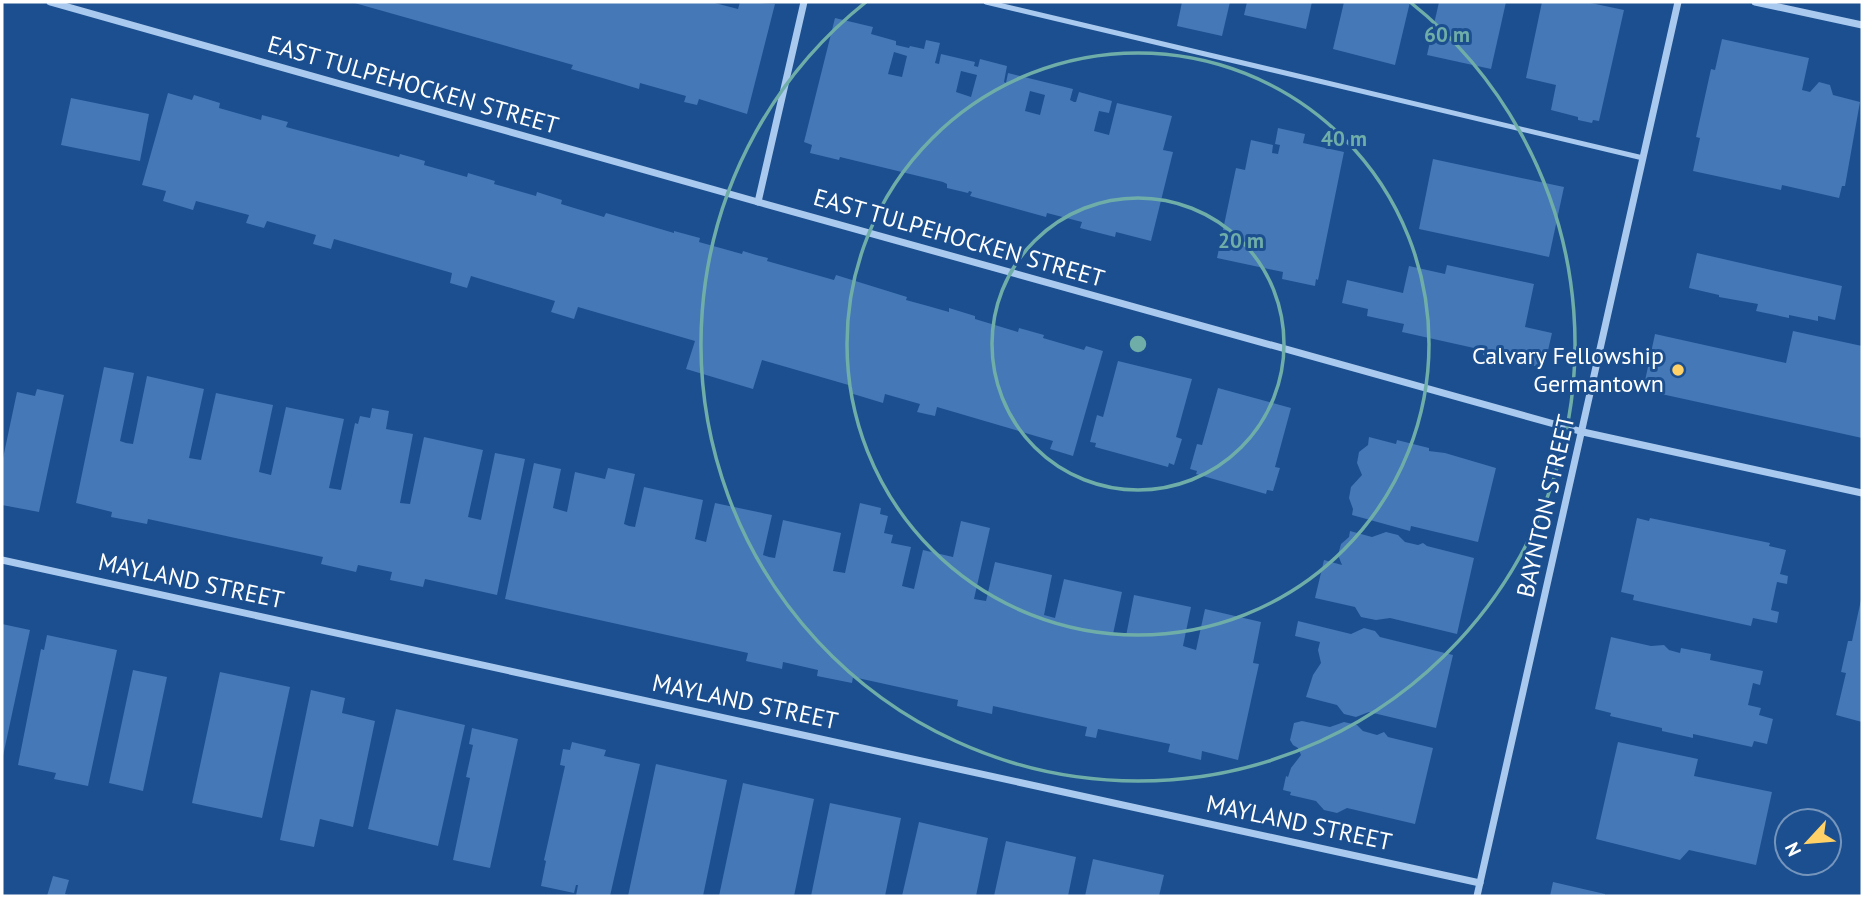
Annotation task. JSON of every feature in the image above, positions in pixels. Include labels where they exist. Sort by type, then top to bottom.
[{"type":"street","name":"EAST TULPEHOCKEN STREET","points":[[50,2],[1583,432],[1862,494]]},
{"type":"street","points":[[758,202],[804,2]]},
{"type":"street","name":"BAYNTON STREET","points":[[1477,896],[1678,2]]},
{"type":"street","points":[[1755,2],[1862,25]]},
{"type":"street","name":"MAYLAND STREET","points":[[2,560],[1480,883]]},
{"type":"lane","points":[[986,2],[1643,158]]},
{"type":"building","points":[[351,2],[711,2],[738,9],[740,2],[775,4],[747,114],[699,99],[697,105],[684,102],[686,96],[640,83],[639,89],[571,69],[573,65]]},
{"type":"building","points":[[1182,2],[1230,2],[1222,36],[1177,26]]},
{"type":"building","points":[[1247,2],[1312,2],[1306,29],[1244,15]]},
{"type":"building","points":[[1344,2],[1410,2],[1395,65],[1333,49]]},
{"type":"building","points":[[1439,2],[1506,2],[1491,69],[1427,55]]},
{"type":"building","points":[[1542,2],[1586,2],[1624,10],[1599,121],[1593,120],[1592,123],[1578,120],[1578,117],[1551,110],[1556,85],[1526,78]]},
{"type":"building","points":[[835,18],[873,27],[871,34],[896,41],[896,45],[924,49],[926,40],[940,43],[935,63],[939,64],[941,54],[975,62],[974,66],[978,67],[980,59],[1007,66],[1006,83],[1008,73],[1073,89],[1070,100],[1074,102],[1079,92],[1112,101],[1109,113],[1099,111],[1094,131],[1109,135],[1117,103],[1172,116],[1163,150],[1173,152],[1151,241],[1116,232],[1115,237],[1080,228],[1082,222],[1047,213],[1046,217],[970,196],[972,192],[947,188],[947,184],[943,182],[840,157],[839,160],[810,153],[812,145],[804,142]],"holes":[[[894,52],[907,56],[902,77],[888,74]],[[961,71],[977,75],[971,97],[956,92]],[[1030,91],[1045,95],[1040,115],[1025,111]]]},
{"type":"building","points":[[1722,39],[1809,58],[1802,90],[1810,92],[1819,82],[1830,85],[1833,95],[1860,102],[1845,186],[1842,186],[1839,198],[1782,185],[1781,190],[1693,171],[1700,138],[1696,137],[1711,69],[1715,70]]},
{"type":"building","points":[[168,93],[192,100],[194,95],[220,103],[219,108],[261,120],[262,115],[288,122],[286,127],[399,157],[400,154],[411,157],[425,161],[424,165],[467,177],[468,173],[536,196],[537,192],[562,200],[561,204],[604,217],[606,213],[674,231],[700,238],[699,242],[768,258],[767,261],[834,280],[836,275],[907,297],[906,300],[949,312],[949,308],[1018,332],[1019,328],[1084,350],[1086,346],[1103,351],[1073,456],[1050,449],[1053,441],[937,407],[935,416],[917,412],[920,404],[885,394],[883,403],[850,393],[852,386],[762,360],[753,389],[686,369],[695,341],[578,307],[574,319],[551,312],[555,301],[471,276],[467,288],[450,283],[452,273],[334,239],[331,249],[313,244],[316,235],[267,221],[264,228],[246,223],[249,215],[196,201],[193,210],[163,201],[166,191],[142,185]]},
{"type":"building","points":[[71,98],[149,114],[140,161],[61,145]]},
{"type":"building","points":[[1278,128],[1305,134],[1303,143],[1344,152],[1315,286],[1282,279],[1283,272],[1217,258],[1236,168],[1245,170],[1251,140],[1273,145],[1272,153],[1278,154],[1280,145],[1275,144]]},
{"type":"building","points":[[1433,159],[1564,187],[1549,257],[1419,229]]},
{"type":"building","points":[[1697,253],[1842,286],[1835,320],[1818,316],[1818,321],[1789,315],[1789,318],[1756,311],[1758,304],[1689,288]]},
{"type":"building","points":[[1447,265],[1534,284],[1525,327],[1552,333],[1544,368],[1483,355],[1483,350],[1402,332],[1404,324],[1367,316],[1368,309],[1342,303],[1347,280],[1403,293],[1409,266],[1445,274]]},
{"type":"building","points":[[1793,331],[1862,346],[1862,438],[1643,390],[1655,334],[1786,363]]},
{"type":"building","points":[[1118,361],[1192,379],[1176,437],[1182,439],[1174,465],[1169,463],[1168,467],[1095,447],[1096,443],[1090,442],[1097,415],[1103,417]]},
{"type":"building","points":[[104,367],[134,373],[120,441],[126,443],[133,444],[147,376],[204,389],[189,458],[201,460],[216,393],[273,405],[259,472],[271,475],[286,407],[344,419],[329,488],[341,490],[355,423],[358,424],[360,416],[370,418],[372,408],[389,411],[386,429],[413,434],[400,503],[410,504],[424,437],[483,450],[468,517],[481,520],[495,453],[525,459],[497,595],[425,579],[423,587],[390,580],[392,572],[358,565],[356,572],[321,564],[323,557],[148,519],[147,524],[111,517],[112,512],[76,503]]},
{"type":"building","points":[[1218,388],[1291,408],[1275,467],[1280,468],[1273,491],[1267,490],[1266,494],[1196,474],[1197,471],[1190,469],[1197,444],[1202,445]]},
{"type":"building","points":[[37,389],[64,395],[39,512],[2,505],[2,463],[17,392],[35,396]]},
{"type":"building","points":[[1369,437],[1396,444],[1397,440],[1496,468],[1478,542],[1411,526],[1410,531],[1352,515],[1349,498],[1351,487],[1362,475],[1357,463],[1359,452],[1368,445]]},
{"type":"building","points":[[534,463],[561,469],[553,508],[567,512],[575,472],[605,479],[608,468],[635,474],[624,524],[629,526],[635,527],[644,487],[703,500],[695,539],[706,542],[715,503],[772,515],[763,555],[769,557],[775,558],[783,520],[841,533],[833,571],[845,573],[860,503],[881,508],[880,514],[888,516],[884,533],[893,535],[891,543],[911,547],[902,586],[914,589],[923,550],[953,557],[961,521],[990,528],[974,599],[986,601],[995,562],[1052,575],[1044,615],[1055,618],[1064,579],[1122,592],[1113,634],[1126,636],[1134,595],[1191,607],[1183,646],[1196,650],[1205,609],[1261,622],[1253,663],[1259,664],[1238,760],[1202,751],[1201,760],[1168,752],[1170,744],[1098,729],[1096,738],[1085,736],[1087,727],[993,706],[992,714],[957,706],[958,700],[853,677],[852,683],[817,676],[818,670],[783,662],[782,669],[746,661],[748,653],[505,599]]},
{"type":"building","points":[[1637,518],[1649,521],[1650,518],[1770,543],[1769,546],[1786,550],[1780,574],[1788,576],[1787,584],[1777,582],[1771,610],[1779,612],[1777,623],[1753,618],[1751,626],[1633,600],[1634,595],[1621,592]]},
{"type":"building","points":[[1350,531],[1372,537],[1386,532],[1398,535],[1405,542],[1418,545],[1423,543],[1474,558],[1457,634],[1390,618],[1376,620],[1361,617],[1355,607],[1315,598],[1324,560],[1342,565],[1338,555],[1341,544],[1349,537]]},
{"type":"building","points":[[1861,600],[1862,722],[1836,715],[1846,673],[1841,672],[1848,641],[1852,641]]},
{"type":"building","points":[[1298,621],[1351,634],[1364,628],[1375,631],[1380,637],[1453,655],[1436,728],[1369,712],[1356,717],[1344,714],[1337,705],[1306,697],[1313,675],[1321,663],[1318,650],[1320,642],[1295,636]]},
{"type":"building","points":[[2,624],[30,630],[3,756],[2,756]]},
{"type":"building","points":[[47,635],[117,650],[88,786],[54,779],[56,773],[18,765],[41,649],[44,650]]},
{"type":"building","points":[[1611,637],[1651,646],[1664,645],[1669,650],[1680,653],[1681,648],[1711,654],[1710,660],[1763,671],[1760,685],[1753,683],[1748,705],[1761,708],[1759,715],[1773,719],[1767,744],[1754,741],[1752,747],[1693,734],[1693,738],[1610,716],[1611,713],[1595,709]]},
{"type":"building","points":[[133,670],[167,677],[143,791],[109,783]]},
{"type":"building","points":[[220,672],[290,687],[262,818],[192,803]]},
{"type":"building","points":[[311,690],[345,698],[342,713],[375,721],[353,827],[320,819],[314,847],[280,840]]},
{"type":"building","points":[[396,709],[465,725],[438,846],[368,829]]},
{"type":"building","points":[[1302,721],[1330,727],[1344,722],[1357,725],[1363,731],[1377,735],[1384,732],[1388,737],[1433,748],[1415,824],[1347,808],[1337,813],[1324,810],[1316,801],[1290,795],[1291,792],[1283,790],[1286,776],[1288,777],[1301,755],[1290,740],[1294,723]]},
{"type":"building","points":[[472,728],[518,739],[490,868],[453,860],[470,778],[466,777],[473,745],[469,744]]},
{"type":"building","points":[[572,742],[606,750],[604,756],[640,764],[610,896],[576,896],[578,885],[574,893],[541,886],[546,861],[544,860],[565,766],[560,765],[563,749],[570,750]]},
{"type":"building","points":[[1618,742],[1698,759],[1694,776],[1772,792],[1756,865],[1689,850],[1680,860],[1596,839]]},
{"type":"building","points":[[656,764],[727,780],[703,896],[628,896]]},
{"type":"building","points":[[743,783],[814,799],[794,896],[719,896]]},
{"type":"building","points":[[830,803],[901,818],[885,896],[811,896]]},
{"type":"building","points":[[919,822],[988,838],[976,896],[902,896]]},
{"type":"building","points":[[1006,841],[1076,857],[1068,896],[994,896]]},
{"type":"building","points":[[1093,859],[1164,875],[1159,896],[1085,896]]},
{"type":"building","points":[[53,876],[69,880],[65,894],[72,896],[47,896]]},
{"type":"building","points":[[1553,882],[1605,894],[1605,896],[1550,896]]},
{"type":"place","name":"Calvary Fellowship Germantown","points":[[1678,370]]}]
